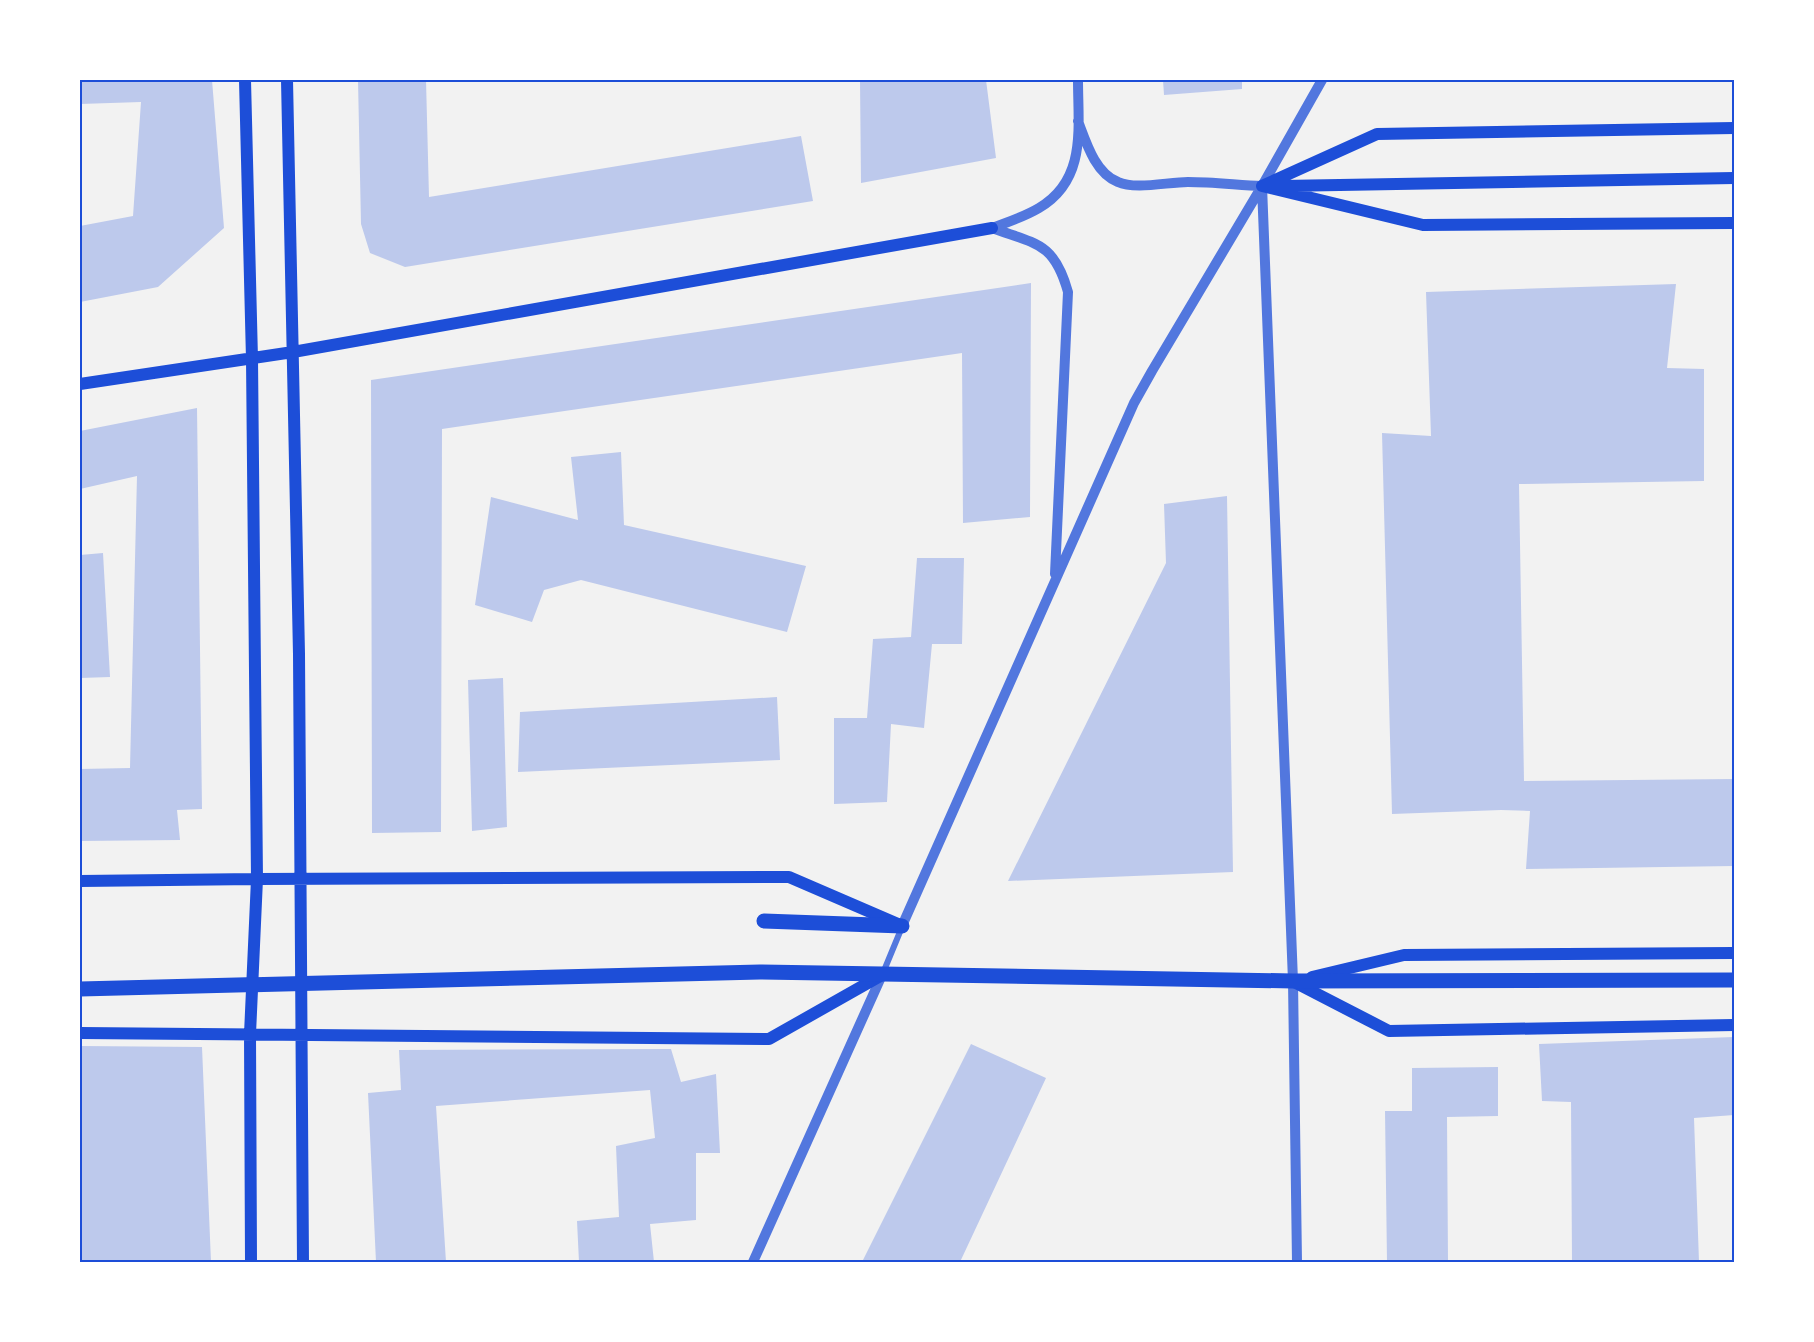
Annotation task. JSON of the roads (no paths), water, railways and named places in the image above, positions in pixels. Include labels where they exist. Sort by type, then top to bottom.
[{"type":"main road","points":[[245,80],[252,359],[257,879],[250,1034],[251,1263]]},
{"type":"main road","points":[[287,80],[298,643],[303,1263]]},
{"type":"main road","points":[[1262,186],[1377,134],[1734,128]]},
{"type":"main road","points":[[1262,186],[1734,178]]},
{"type":"main road","points":[[1262,186],[1423,225],[1734,223]]},
{"type":"main road","points":[[80,384],[293,352],[992,228]]},
{"type":"main road","points":[[80,882],[789,877],[902,926]]},
{"type":"main road","points":[[764,921],[902,926]]},
{"type":"main road","points":[[1293,981],[1404,955],[1734,953]]},
{"type":"main road","points":[[80,989],[760,972],[1293,981],[1734,980]]},
{"type":"main road","points":[[80,1033],[769,1039],[882,975]]},
{"type":"main road","points":[[1293,981],[1389,1031],[1734,1025]]},
{"type":"street","points":[[992,228],[1040,208],[1056,196],[1066,184],[1073,170],[1077,151],[1078,80]]},
{"type":"street","points":[[753,1263],[1134,403],[1322,80]]},
{"type":"street","points":[[1078,121],[1092,155],[1111,178],[1119,183],[1144,185],[1189,182],[1262,186]]},
{"type":"street","points":[[1262,186],[1293,981],[1297,1263]]},
{"type":"street","points":[[992,228],[1042,247],[1052,255],[1064,277],[1068,292],[1055,581]]}]
